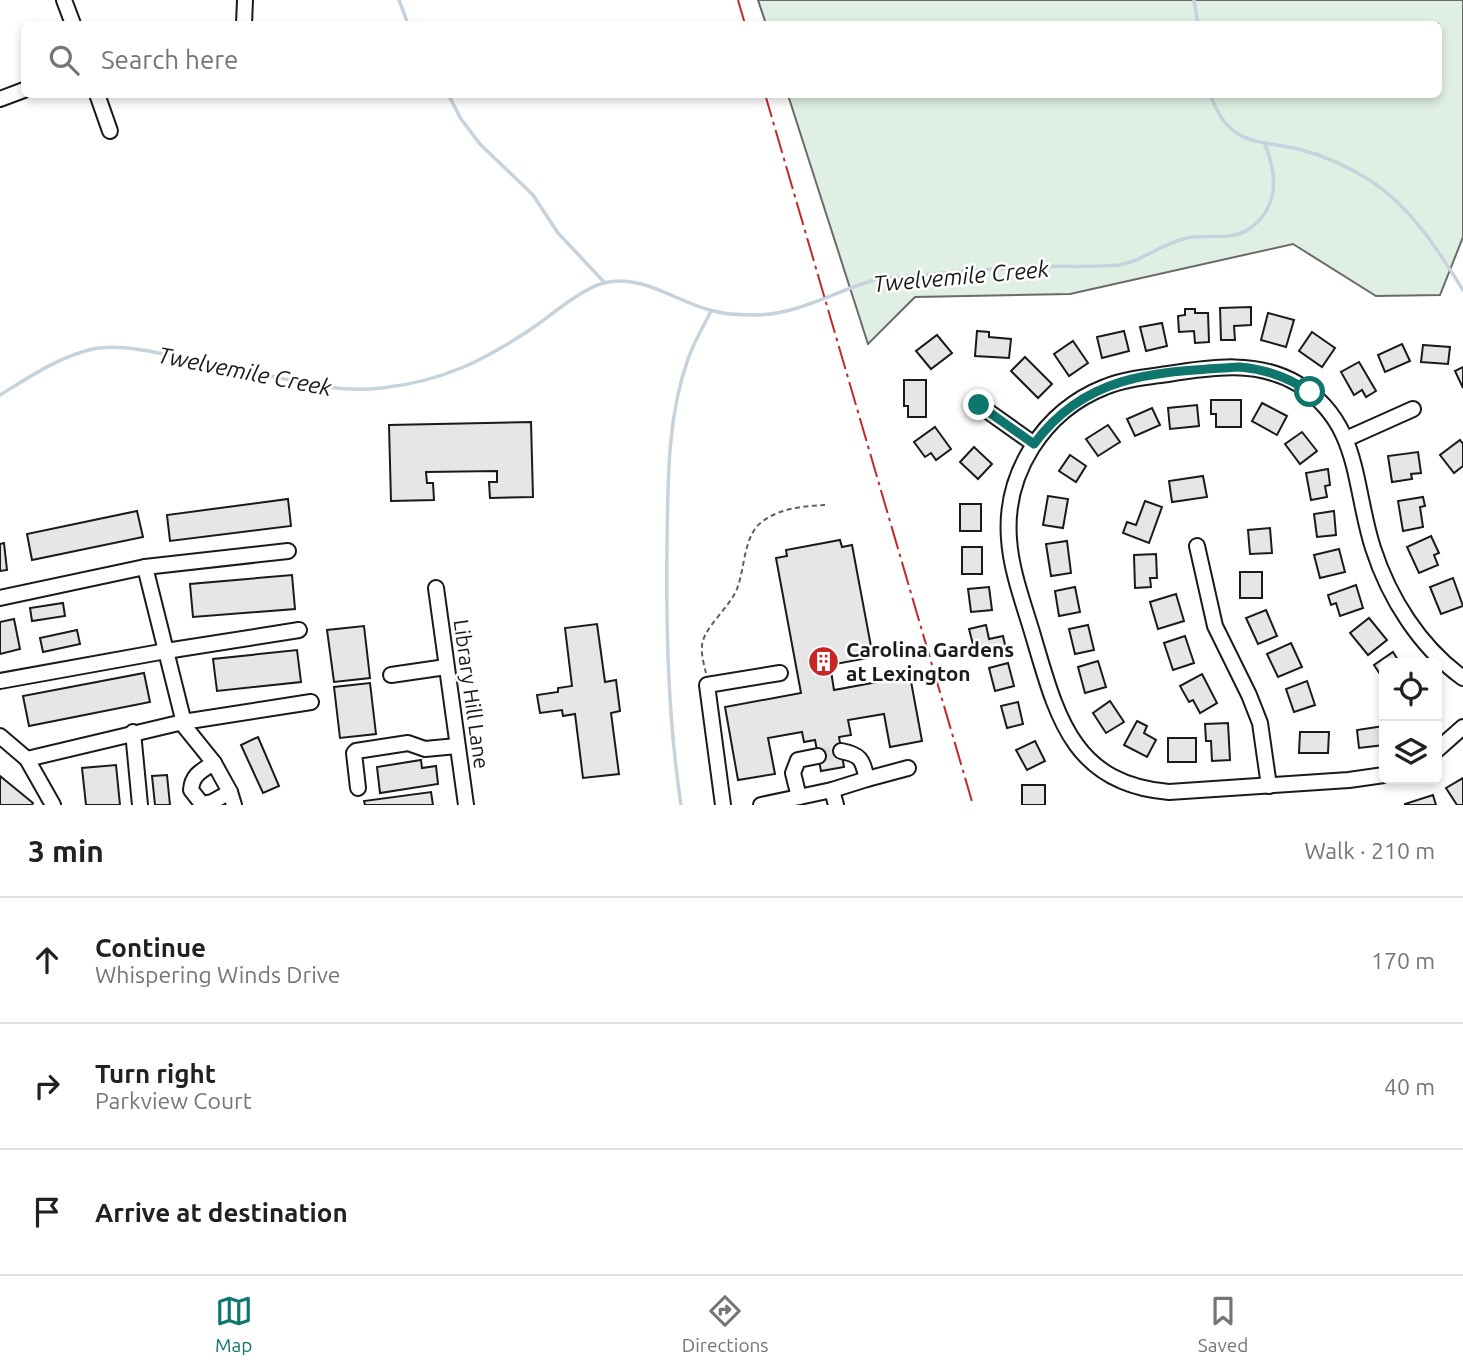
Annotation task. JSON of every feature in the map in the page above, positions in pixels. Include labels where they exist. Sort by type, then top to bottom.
[{"type":"street","points":[[64,0],[71,21]]},
{"type":"street","points":[[244,21],[246,0]]},
{"type":"street","points":[[0,99],[21,91]]},
{"type":"street","points":[[98,98],[110,131]]},
{"type":"street","points":[[1379,776],[1356,780],[1169,792],[1139,788],[1106,773],[1088,759],[1070,737],[1052,697],[1010,546],[1008,523],[1012,492],[1022,465],[1047,427],[1069,406],[1108,385],[1180,372],[1239,367],[1269,372],[1297,384],[1321,402],[1346,439],[1355,465],[1365,521],[1384,576],[1397,603],[1413,627],[1442,660],[1463,678]]},
{"type":"street","points":[[979,405],[1034,444]]},
{"type":"street","points":[[1346,439],[1413,409]]},
{"type":"street","points":[[1197,546],[1215,626],[1260,723],[1269,786]]},
{"type":"street","points":[[0,598],[145,567],[288,551]]},
{"type":"street","points":[[145,567],[183,722],[214,763],[232,799],[202,804],[191,790],[191,781],[199,772],[214,763]]},
{"type":"street","name":"Library Hill Lane","points":[[436,588],[466,805]]},
{"type":"street","points":[[0,681],[299,630]]},
{"type":"street","points":[[391,675],[446,667]]},
{"type":"street","points":[[723,805],[707,684],[780,673]]},
{"type":"street","points":[[27,759],[133,732],[311,702]]},
{"type":"street","points":[[1442,746],[1463,727]]},
{"type":"street","points":[[133,732],[140,805]]},
{"type":"street","points":[[0,736],[27,759],[53,805]]},
{"type":"street","points":[[358,788],[354,753],[356,751],[408,743],[425,749],[457,746]]},
{"type":"street","points":[[841,751],[855,753],[862,761],[867,779]]},
{"type":"street","points":[[799,797],[793,773],[798,760],[818,756]]},
{"type":"street","points":[[761,805],[832,790],[908,768]]},
{"type":"street","points":[[832,790],[836,805]]},
{"type":"path","points":[[707,684],[702,645],[708,631],[730,604],[738,587],[753,531],[763,520],[798,506],[825,505]]},
{"type":"green space","points":[[758,0],[1463,0],[1463,237],[1440,295],[1376,296],[1293,244],[1070,294],[915,297],[868,344],[789,98],[1442,98],[1442,21],[765,21]]},
{"type":"building","points":[[1251,307],[1251,325],[1234,326],[1235,340],[1221,340],[1220,308]]},
{"type":"building","points":[[1185,309],[1195,309],[1195,313],[1208,313],[1209,342],[1195,343],[1194,331],[1179,332],[1178,316],[1185,315]]},
{"type":"building","points":[[1268,313],[1294,320],[1286,347],[1261,340]]},
{"type":"building","points":[[1162,323],[1167,346],[1146,351],[1140,327]]},
{"type":"building","points":[[977,331],[989,332],[989,337],[1011,339],[1009,358],[975,356]]},
{"type":"building","points":[[1124,331],[1129,351],[1102,358],[1097,337]]},
{"type":"building","points":[[1312,332],[1335,348],[1322,367],[1299,351]]},
{"type":"building","points":[[937,335],[952,353],[931,369],[916,351]]},
{"type":"building","points":[[1073,341],[1088,363],[1069,376],[1054,354]]},
{"type":"building","points":[[1402,344],[1410,361],[1385,372],[1378,355]]},
{"type":"building","points":[[1423,345],[1450,347],[1448,364],[1421,362]]},
{"type":"building","points":[[1025,357],[1052,384],[1038,398],[1011,371]]},
{"type":"building","points":[[1359,362],[1376,391],[1366,397],[1362,390],[1354,395],[1341,372]]},
{"type":"building","points":[[1463,367],[1463,388],[1455,371]]},
{"type":"building","points":[[904,380],[926,380],[926,417],[908,417],[908,406],[904,406]]},
{"type":"building","points":[[1211,400],[1241,400],[1241,427],[1216,427],[1216,414],[1211,414]]},
{"type":"building","points":[[1262,403],[1287,416],[1277,435],[1252,421]]},
{"type":"building","points":[[1197,405],[1199,426],[1170,429],[1168,408]]},
{"type":"building","points":[[1152,408],[1160,425],[1135,436],[1127,419]]},
{"type":"building","points":[[531,422],[533,497],[490,498],[489,482],[497,482],[497,471],[426,472],[427,483],[433,483],[434,500],[391,501],[389,425]]},
{"type":"building","points":[[1108,425],[1120,442],[1098,456],[1086,439]]},
{"type":"building","points":[[935,427],[951,449],[936,460],[931,453],[925,457],[914,442]]},
{"type":"building","points":[[1302,432],[1317,451],[1300,464],[1285,444]]},
{"type":"building","points":[[1460,440],[1463,444],[1463,466],[1454,473],[1440,455]]},
{"type":"building","points":[[974,447],[992,464],[978,479],[960,462]]},
{"type":"building","points":[[1418,452],[1421,473],[1411,474],[1412,479],[1392,482],[1388,456]]},
{"type":"building","points":[[1070,455],[1086,466],[1076,482],[1059,471]]},
{"type":"building","points":[[1328,469],[1330,485],[1325,486],[1327,497],[1311,500],[1306,473]]},
{"type":"building","points":[[1203,476],[1207,497],[1172,502],[1169,481]]},
{"type":"building","points":[[1048,496],[1068,499],[1063,528],[1043,525]]},
{"type":"building","points":[[1423,497],[1425,506],[1420,507],[1423,527],[1403,531],[1398,501]]},
{"type":"building","points":[[288,499],[291,526],[170,541],[167,515]]},
{"type":"building","points":[[1145,501],[1162,507],[1149,543],[1123,533],[1127,522],[1136,525]]},
{"type":"building","points":[[960,504],[981,504],[981,531],[960,531]]},
{"type":"building","points":[[137,511],[143,537],[32,560],[27,534]]},
{"type":"building","points":[[1334,511],[1336,535],[1317,537],[1314,514]]},
{"type":"building","points":[[1270,528],[1272,553],[1250,554],[1248,530]]},
{"type":"building","points":[[1431,536],[1439,553],[1434,555],[1438,565],[1419,573],[1407,547]]},
{"type":"building","name":"Carolina Gardens at Lexington","points":[[840,540],[842,547],[852,545],[873,657],[830,665],[834,690],[910,676],[922,741],[890,747],[884,714],[848,720],[851,735],[839,737],[844,767],[821,771],[815,740],[804,742],[802,732],[768,738],[775,774],[738,780],[725,707],[801,693],[776,558],[787,556],[786,550]]},
{"type":"building","points":[[1067,541],[1071,573],[1051,576],[1046,544]]},
{"type":"building","points":[[4,543],[7,570],[0,571],[0,544]]},
{"type":"building","points":[[962,547],[982,547],[982,574],[962,574]]},
{"type":"building","points":[[1339,549],[1345,572],[1320,578],[1314,555]]},
{"type":"building","points":[[1156,554],[1157,578],[1150,578],[1151,587],[1135,588],[1134,555]]},
{"type":"building","points":[[1240,572],[1262,572],[1262,598],[1240,598]]},
{"type":"building","points":[[292,575],[295,609],[193,617],[190,584]]},
{"type":"building","points":[[1453,578],[1463,606],[1441,614],[1430,587]]},
{"type":"building","points":[[1356,585],[1363,608],[1340,616],[1336,603],[1331,605],[1328,595]]},
{"type":"building","points":[[989,587],[992,610],[971,612],[968,589]]},
{"type":"building","points":[[1075,587],[1080,612],[1059,616],[1055,591]]},
{"type":"building","points":[[1176,594],[1184,621],[1158,629],[1150,602]]},
{"type":"building","points":[[63,603],[65,616],[32,621],[30,608]]},
{"type":"building","points":[[1266,610],[1277,636],[1258,644],[1246,618]]},
{"type":"building","points":[[1369,618],[1387,640],[1368,655],[1350,633]]},
{"type":"building","points":[[14,619],[20,649],[0,654],[0,622]]},
{"type":"building","points":[[597,624],[605,682],[616,680],[620,711],[611,713],[619,774],[583,778],[575,714],[563,716],[562,710],[540,713],[537,695],[558,692],[558,688],[572,686],[565,628]]},
{"type":"building","points":[[986,625],[989,639],[1003,636],[1006,649],[976,656],[969,629]]},
{"type":"building","points":[[1088,625],[1094,650],[1075,654],[1069,629]]},
{"type":"building","points":[[364,626],[370,678],[334,682],[327,630]]},
{"type":"building","points":[[77,630],[80,644],[43,652],[40,638]]},
{"type":"building","points":[[1185,636],[1194,663],[1173,670],[1164,643]]},
{"type":"building","points":[[1291,643],[1302,667],[1278,677],[1267,654]]},
{"type":"building","points":[[297,650],[301,682],[217,691],[213,659]]},
{"type":"building","points":[[1393,652],[1397,658],[1384,658]]},
{"type":"building","points":[[1098,661],[1106,687],[1085,693],[1078,667]]},
{"type":"building","points":[[1008,663],[1014,686],[995,691],[989,668]]},
{"type":"building","points":[[144,673],[150,702],[29,726],[23,696]]},
{"type":"building","points":[[1202,674],[1217,703],[1200,713],[1193,700],[1189,702],[1180,686]]},
{"type":"building","points":[[1307,681],[1315,705],[1294,712],[1286,689]]},
{"type":"building","points":[[370,683],[376,734],[340,738],[334,687]]},
{"type":"building","points":[[1110,701],[1124,722],[1106,733],[1093,713]]},
{"type":"building","points":[[1018,702],[1023,724],[1007,728],[1001,706]]},
{"type":"building","points":[[1137,721],[1147,726],[1144,733],[1156,740],[1147,757],[1124,745]]},
{"type":"building","points":[[1228,723],[1230,760],[1212,761],[1211,741],[1206,741],[1205,724]]},
{"type":"building","points":[[1379,727],[1379,746],[1359,748],[1357,730]]},
{"type":"building","points":[[1300,732],[1329,732],[1328,753],[1299,753]]},
{"type":"building","points":[[258,737],[279,786],[263,793],[241,745]]},
{"type":"building","points":[[1168,738],[1196,738],[1196,762],[1168,762]]},
{"type":"building","points":[[1035,741],[1045,761],[1027,770],[1016,750]]},
{"type":"building","points":[[421,760],[422,768],[436,766],[438,784],[380,793],[377,767]]},
{"type":"building","points":[[116,765],[120,805],[86,805],[82,768]]},
{"type":"building","points":[[167,775],[170,805],[155,805],[152,776]]},
{"type":"building","points":[[0,776],[33,803],[32,805],[0,805]]},
{"type":"building","points":[[1463,778],[1463,805],[1457,805],[1446,788]]},
{"type":"building","points":[[1022,785],[1045,785],[1045,805],[1022,805]]},
{"type":"building","points":[[431,792],[433,805],[365,805],[364,801]]},
{"type":"building","points":[[1433,795],[1436,805],[1405,805],[1405,804]]},
{"type":"waterway","points":[[399,0],[407,21]]},
{"type":"waterway","name":"Twelvemile Creek","points":[[1194,0],[1198,21]]},
{"type":"waterway","points":[[450,98],[461,119],[480,144],[533,195],[558,233],[604,282]]},
{"type":"waterway","points":[[1212,98],[1217,111],[1234,132],[1255,141],[1298,149],[1326,158],[1363,176],[1385,192],[1399,203],[1423,230],[1463,290]]},
{"type":"waterway","name":"Twelvemile Creek","points":[[0,395],[66,358],[89,350],[114,347],[156,352],[334,388],[365,389],[404,385],[464,367],[500,349],[587,290],[618,281],[645,285],[715,311],[752,315],[801,307],[878,279],[1038,266],[1118,265],[1178,240],[1235,235],[1249,229],[1259,220],[1271,201],[1272,167],[1265,144]]},
{"type":"waterway","points":[[681,805],[669,674],[669,474],[672,427],[681,381],[690,353],[711,311]]},
{"type":"tunnel","points":[[818,756],[841,751]]},
{"type":"power","points":[[738,0],[744,21]]},
{"type":"power","points":[[766,98],[973,805]]},
{"type":"place","name":"Carolina Gardens at Lexington","points":[[823,661]]},
{"type":"route","points":[[979,405],[1034,444],[1057,416],[1081,398],[1108,385],[1137,378],[1210,369],[1254,368],[1283,377],[1310,392]]}]
